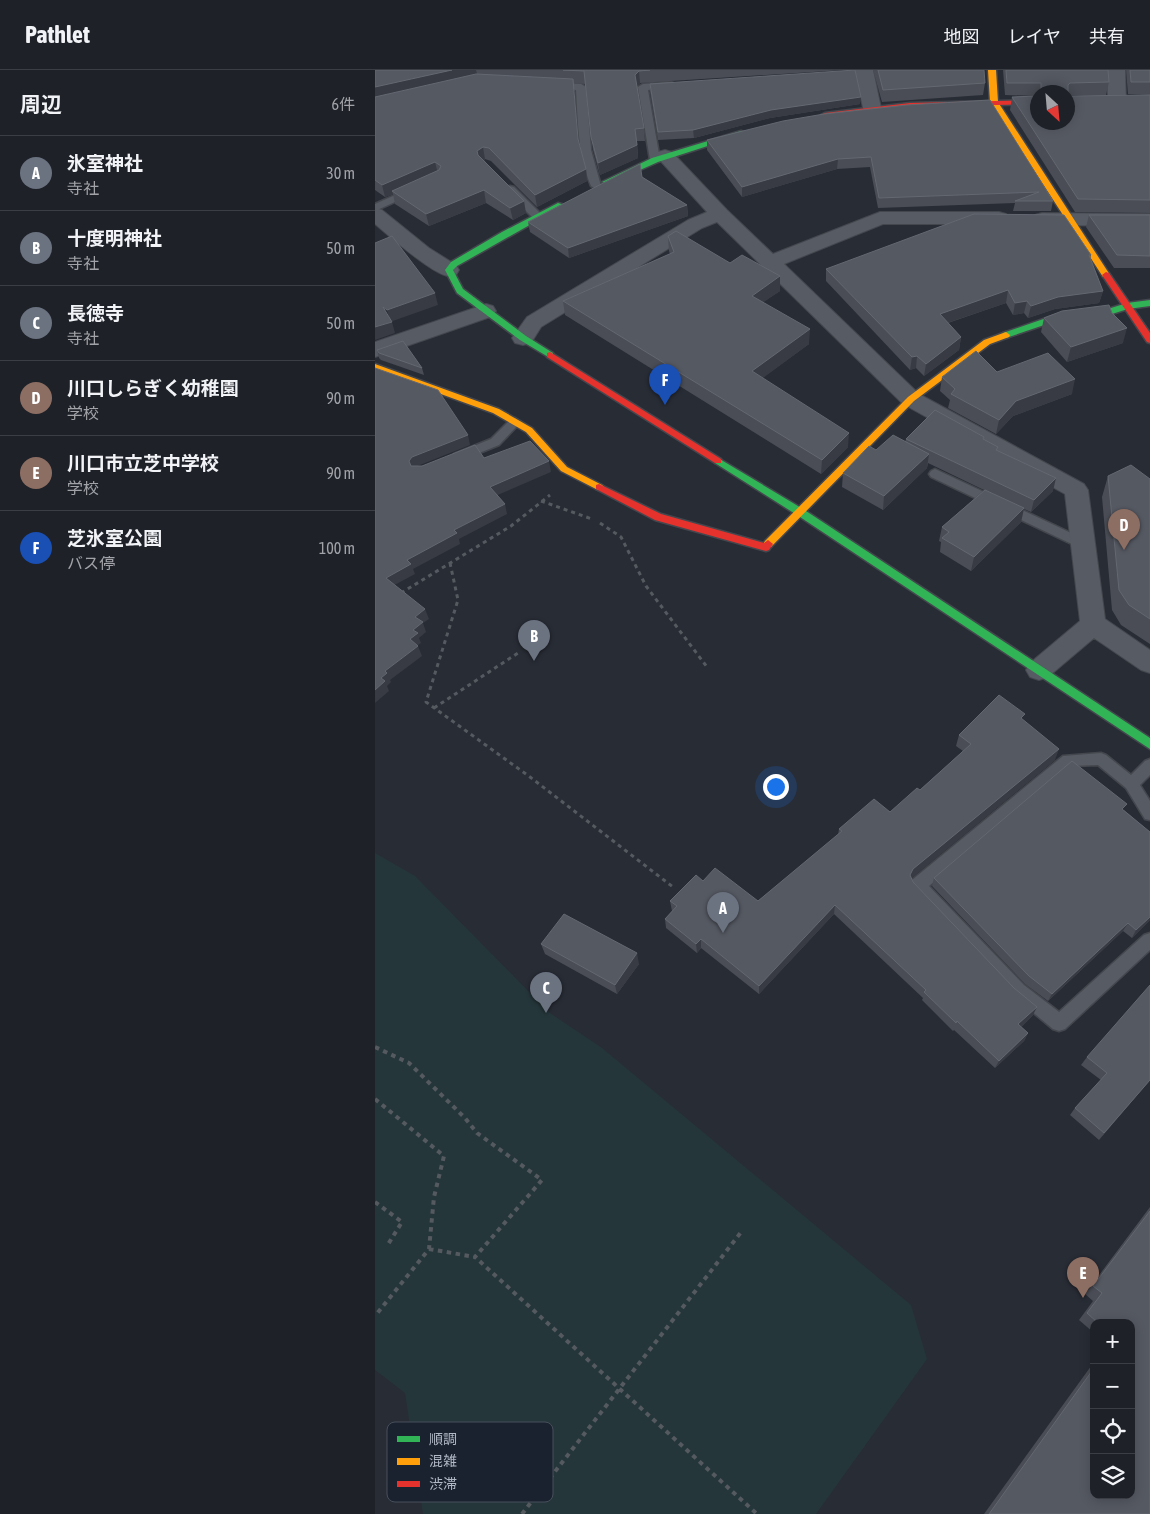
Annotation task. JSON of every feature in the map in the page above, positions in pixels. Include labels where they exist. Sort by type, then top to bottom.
[{"type":"street","points":[[992,70],[994,102],[1068,218],[1150,340]]},
{"type":"street","points":[[1116,70],[1118,101]]},
{"type":"street","points":[[861,72],[872,108]]},
{"type":"street","points":[[818,116],[872,108],[1030,102]]},
{"type":"street","points":[[593,189],[660,158],[754,130]]},
{"type":"street","points":[[660,158],[771,262],[911,399],[1076,490],[1093,624],[1150,664]]},
{"type":"street","points":[[449,270],[454,264],[574,198]]},
{"type":"street","points":[[523,338],[534,322],[695,224],[720,214]]},
{"type":"street","points":[[377,216],[422,252],[449,270],[460,291],[523,338],[800,512],[1150,744]]},
{"type":"street","points":[[771,262],[880,218],[1150,220]]},
{"type":"street","points":[[375,367],[496,411],[529,430],[565,469],[657,517],[766,547],[911,399],[987,342],[1055,318],[1112,311],[1127,306],[1150,303]]},
{"type":"street","points":[[375,350],[486,311]]},
{"type":"street","points":[[1039,670],[1093,624]]},
{"type":"lane","points":[[660,158],[643,87],[683,84]]},
{"type":"lane","points":[[543,85],[581,87],[585,137],[593,189]]},
{"type":"lane","points":[[505,184],[537,217]]},
{"type":"lane","points":[[377,216],[422,186]]},
{"type":"lane","points":[[445,462],[495,442],[515,422]]},
{"type":"lane","points":[[935,474],[1083,544]]},
{"type":"lane","points":[[1150,814],[1131,784],[1101,759],[1068,760],[918,885],[1018,990],[1059,1023],[1150,940]]},
{"type":"lane","points":[[1131,784],[1150,765]]},
{"type":"path","points":[[400,594],[511,526],[577,475]]},
{"type":"path","points":[[541,501],[596,520],[621,537],[646,586],[707,667]]},
{"type":"path","points":[[451,563],[458,600],[425,702],[529,776],[673,887]]},
{"type":"path","points":[[434,708],[521,651]]},
{"type":"path","points":[[375,1047],[409,1063],[465,1118],[477,1133],[541,1180],[475,1257]]},
{"type":"path","points":[[375,1100],[444,1156],[434,1197],[429,1249],[375,1316]]},
{"type":"path","points":[[375,1202],[402,1222],[387,1246]]},
{"type":"path","points":[[553,1474],[741,1231]]},
{"type":"path","points":[[429,1249],[475,1257],[620,1387],[757,1514]]},
{"type":"path","points":[[522,1514],[531,1502]]},
{"type":"shaded area","points":[[375,853],[415,876],[550,1013],[602,1048],[911,1305],[927,1359],[816,1514],[423,1514],[421,1502],[553,1502],[553,1422],[409,1422],[405,1393],[375,1370]]},
{"type":"building","points":[[375,70],[452,70],[375,87]]},
{"type":"building","points":[[563,70],[650,70],[639,71],[635,75],[644,128],[635,129],[637,145],[598,163],[591,137],[584,71]]},
{"type":"building","points":[[855,70],[861,97],[771,110],[693,130],[658,132],[650,84]]},
{"type":"building","points":[[878,70],[984,70],[985,83],[883,90]]},
{"type":"building","points":[[1006,70],[1108,70],[1109,82],[1070,83],[1068,85],[1007,83]]},
{"type":"building","points":[[1130,70],[1150,70],[1150,82],[1131,82]]},
{"type":"building","points":[[476,74],[573,79],[578,139],[586,169],[535,195],[489,148],[483,147],[477,151],[478,155],[524,201],[510,208],[484,190],[426,214],[392,191],[439,170],[441,166],[435,162],[382,185],[375,180],[375,97]]},
{"type":"building","points":[[1150,95],[1150,200],[1078,199],[1033,130],[1075,130],[1075,96]]},
{"type":"building","points":[[1030,96],[1030,125],[1012,97]]},
{"type":"building","points":[[990,100],[1053,201],[1015,201],[1039,192],[879,198],[871,157],[838,159],[742,187],[707,140],[783,121],[824,114],[907,105]]},
{"type":"building","points":[[640,164],[642,177],[687,205],[568,248],[528,222]]},
{"type":"building","points":[[974,214],[1064,215],[1091,255],[1089,255],[1103,291],[1058,297],[1031,306],[1027,301],[1015,303],[1008,290],[940,314],[961,337],[926,364],[917,356],[912,357],[826,269]]},
{"type":"building","points":[[1089,215],[1150,215],[1150,256],[1117,255]]},
{"type":"building","points":[[676,231],[730,263],[742,255],[780,276],[752,296],[810,329],[752,371],[849,433],[822,460],[563,301],[674,252],[668,236]]},
{"type":"building","points":[[392,236],[435,293],[387,310],[383,307],[392,322],[375,327],[375,243]]},
{"type":"building","points":[[1109,305],[1112,313],[1127,328],[1071,347],[1044,318],[1062,311]]},
{"type":"building","points":[[403,341],[422,368],[379,353],[377,350]]},
{"type":"building","points":[[976,351],[997,372],[1048,353],[1075,379],[1016,401],[999,420],[951,394],[955,389],[942,377]]},
{"type":"building","points":[[375,368],[438,390],[468,435],[412,457],[409,461],[411,466],[422,466],[475,445],[484,458],[530,441],[549,461],[490,487],[505,504],[454,530],[457,533],[407,560],[411,564],[386,578],[425,609],[415,617],[423,622],[413,630],[418,633],[410,639],[418,646],[385,671],[387,673],[381,678],[385,681],[375,690]]},
{"type":"building","points":[[935,410],[984,437],[983,439],[998,447],[996,450],[1056,478],[1034,500],[906,439]]},
{"type":"building","points":[[893,435],[929,454],[884,496],[843,473],[869,446],[876,450]]},
{"type":"building","points":[[1131,465],[1150,479],[1150,619],[1129,605],[1119,590],[1108,476]]},
{"type":"building","points":[[985,490],[1024,508],[974,557],[942,538],[949,532],[942,527]]},
{"type":"building","points":[[999,695],[1025,714],[1021,718],[1059,749],[913,869],[910,875],[913,882],[1014,988],[1037,1007],[1018,1024],[1028,1033],[999,1061],[957,1021],[956,1023],[924,992],[926,990],[835,905],[759,986],[701,939],[696,944],[665,919],[677,906],[670,901],[696,875],[703,881],[715,868],[758,901],[842,831],[839,829],[874,799],[890,812],[917,788],[920,790],[971,744],[959,735]]},
{"type":"building","points":[[1072,761],[1127,804],[1122,809],[1150,832],[1150,917],[1136,930],[1128,923],[1052,994],[1029,976],[934,878]]},
{"type":"building","points":[[564,914],[637,953],[615,985],[541,944]]},
{"type":"building","points":[[1150,985],[1150,1080],[1104,1133],[1075,1108],[1107,1073],[1087,1057]]},
{"type":"building","points":[[1150,1211],[1150,1514],[989,1514],[1090,1374],[1090,1499],[1135,1499],[1135,1319],[1094,1319],[1087,1313],[1102,1293],[1093,1286]]},
{"type":"traffic: fast","points":[[606,182],[655,160],[744,133]]},
{"type":"traffic: fast","points":[[550,355],[523,338],[460,291],[449,270],[454,264],[505,234],[561,205]]},
{"type":"traffic: fast","points":[[1006,335],[1055,318],[1112,311],[1127,306],[1150,303]]},
{"type":"traffic: fast","points":[[718,461],[800,512],[1150,744]]},
{"type":"traffic: slow","points":[[992,70],[994,102],[1106,275]]},
{"type":"traffic: slow","points":[[768,544],[911,399],[987,342],[1006,335]]},
{"type":"traffic: slow","points":[[375,367],[496,411],[529,430],[564,469],[599,487]]},
{"type":"traffic: jam","points":[[825,115],[910,105],[1030,102]]},
{"type":"traffic: jam","points":[[1106,275],[1150,340]]},
{"type":"traffic: jam","points":[[550,355],[718,461]]},
{"type":"traffic: jam","points":[[599,487],[658,517],[766,547],[768,544]]},
{"type":"place","name":"芝氷室公園","points":[[665,405]]},
{"type":"place","name":"川口しらぎく幼稚園","points":[[1124,550]]},
{"type":"place","name":"十度明神社","points":[[534,661]]},
{"type":"place","name":"氷室神社","points":[[723,933]]},
{"type":"place","name":"長徳寺","points":[[546,1013]]},
{"type":"place","name":"川口市立芝中学校","points":[[1083,1298]]}]
